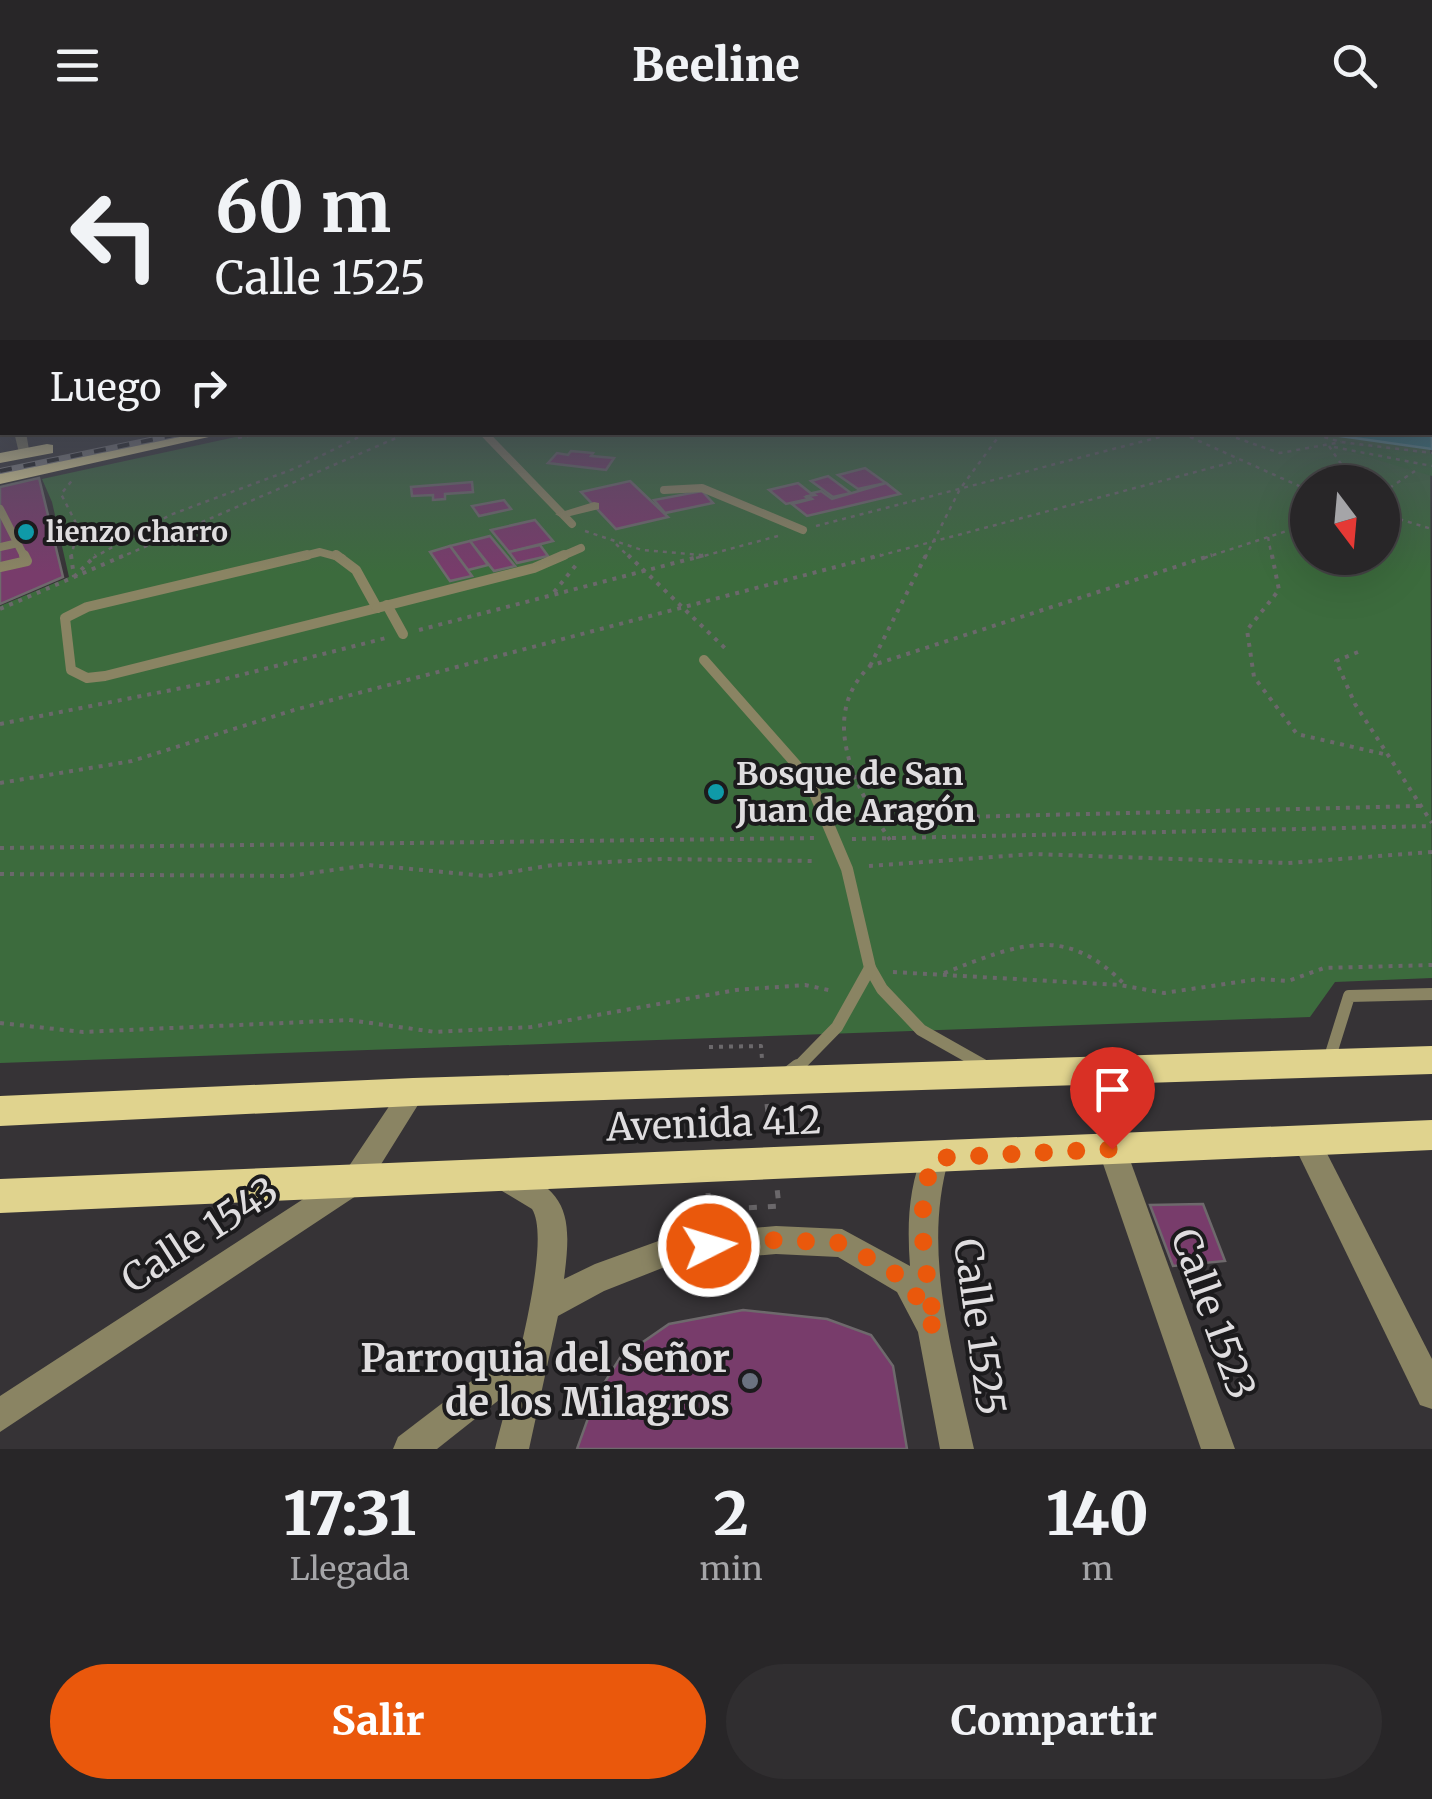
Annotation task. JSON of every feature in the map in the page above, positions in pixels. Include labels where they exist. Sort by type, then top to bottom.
[{"type":"highway","points":[[0,458],[50,449]]},
{"type":"highway","points":[[0,478],[158,449]]},
{"type":"main road","name":"Avenida 412","points":[[0,1112],[413,1092],[1432,1060]]},
{"type":"main road","name":"Avenida 412","points":[[5,1198],[1432,1135]]},
{"type":"street","points":[[24,449],[25,453]]},
{"type":"street","points":[[567,519],[594,506]]},
{"type":"street","name":"Calle 1543","points":[[0,1415],[355,1182],[413,1092]]},
{"type":"street","points":[[1306,1141],[1432,1393]]},
{"type":"street","name":"Calle 1523","points":[[1112,1149],[1218,1449]]},
{"type":"street","name":"Calle 1525","points":[[935,1158],[925,1180],[924,1233],[935,1331],[956,1449]]},
{"type":"street","points":[[501,1176],[534,1191],[550,1208],[556,1228],[512,1449]]},
{"type":"street","points":[[542,1308],[595,1279],[675,1249],[776,1240],[825,1242],[842,1243],[908,1281],[935,1331]]},
{"type":"street","points":[[410,1449],[531,1355]]},
{"type":"lane","points":[[499,449],[567,519]]},
{"type":"lane","points":[[664,490],[702,488],[803,530]]},
{"type":"lane","points":[[0,510],[27,561],[0,568]]},
{"type":"lane","points":[[0,547],[18,542]]},
{"type":"lane","points":[[404,634],[382,606],[350,561],[334,552],[87,606],[64,622],[71,670],[88,678],[382,606],[534,568],[581,548]]},
{"type":"lane","points":[[704,660],[806,772],[847,868],[870,968],[898,1010],[921,1030],[1004,1074]]},
{"type":"lane","points":[[769,1082],[828,1038],[850,1010],[870,968]]},
{"type":"lane","points":[[1328,1064],[1349,996],[1432,994]]},
{"type":"path","points":[[74,577],[80,566],[116,539],[286,472],[335,449]]},
{"type":"path","points":[[0,609],[372,449]]},
{"type":"path","points":[[870,666],[960,489],[990,449]]},
{"type":"path","points":[[0,724],[218,681],[1115,449]]},
{"type":"path","points":[[1212,449],[1290,483]]},
{"type":"path","points":[[1265,449],[1280,454],[1313,449]]},
{"type":"path","points":[[1342,449],[1432,466]]},
{"type":"path","points":[[1395,449],[1432,453]]},
{"type":"path","points":[[0,783],[132,761],[294,710],[1237,461]]},
{"type":"path","points":[[1400,481],[1415,472]]},
{"type":"path","points":[[74,577],[70,561],[78,527],[61,494],[73,479],[85,475]]},
{"type":"path","points":[[567,519],[616,544],[660,555],[706,554]]},
{"type":"path","points":[[1400,519],[1432,529]]},
{"type":"path","points":[[890,840],[858,787],[844,728],[844,695],[851,681],[870,666],[1290,530]]},
{"type":"path","points":[[1268,537],[1275,556],[1278,590],[1247,630],[1254,677],[1296,734],[1388,755]]},
{"type":"path","points":[[616,544],[729,652]]},
{"type":"path","points":[[0,848],[890,840],[1432,824],[1354,704],[1336,661],[1358,652]]},
{"type":"path","points":[[875,819],[1422,806]]},
{"type":"path","points":[[869,866],[1034,854],[1288,863],[1432,852]]},
{"type":"path","points":[[0,874],[289,876],[369,866],[486,876],[553,865],[662,859],[815,861]]},
{"type":"path","points":[[940,975],[997,950],[1049,944],[1098,958],[1126,986]]},
{"type":"path","points":[[893,972],[1126,986],[1164,993],[1259,979],[1288,982],[1324,968],[1432,965]]},
{"type":"path","points":[[0,1023],[83,1032],[349,1020],[435,1032],[531,1027],[736,990],[805,985],[833,990]]},
{"type":"path","points":[[709,1048],[761,1046],[769,1082],[773,1152]]},
{"type":"path","points":[[709,1210],[779,1206],[775,1170]]},
{"type":"green space","name":"Bosque de San Juan de Aragón","points":[[182,449],[1430,449],[1432,978],[1335,982],[1310,1017],[0,1063],[0,606],[69,577],[52,502],[42,479]]},
{"type":"green space","points":[[1339,449],[1381,449],[1432,454],[1432,476]]},
{"type":"building","points":[[571,451],[614,458],[606,470],[548,463],[557,453],[568,455]]},
{"type":"building","points":[[865,468],[886,483],[858,489],[838,475]]},
{"type":"building","points":[[828,476],[851,493],[833,497],[811,481]]},
{"type":"building","name":"lienzo charro","points":[[39,478],[63,577],[0,604],[0,487]]},
{"type":"building","points":[[630,481],[668,517],[616,529],[581,492]]},
{"type":"building","points":[[472,482],[473,492],[445,494],[445,499],[412,496],[411,487]]},
{"type":"building","points":[[798,483],[813,495],[806,497],[809,499],[786,504],[769,490]]},
{"type":"building","points":[[886,483],[900,494],[807,516],[792,504],[812,499],[808,496],[815,495],[812,493],[821,491],[832,499]]},
{"type":"building","points":[[702,491],[713,503],[665,513],[654,500]]},
{"type":"building","points":[[504,500],[511,509],[479,516],[472,506]]},
{"type":"building","points":[[535,520],[553,541],[509,552],[491,530]]},
{"type":"building","points":[[490,536],[515,566],[494,571],[470,541]]},
{"type":"building","points":[[470,541],[488,565],[468,570],[450,546]]},
{"type":"building","points":[[540,545],[548,556],[517,563],[509,552]]},
{"type":"building","points":[[450,546],[472,576],[450,581],[430,552]]},
{"type":"building","points":[[1203,1204],[1225,1261],[1173,1266],[1150,1205]]},
{"type":"building","name":"Parroquia del Señor de los Milagros","points":[[743,1310],[827,1319],[871,1335],[893,1366],[907,1449],[577,1449],[596,1396],[620,1358],[669,1324]]},
{"type":"railway","points":[[0,471],[109,449]]},
{"type":"place","name":"lienzo charro","points":[[26,532]]},
{"type":"place","name":"Bosque de San Juan de Aragón","points":[[716,792]]},
{"type":"place","name":"Parroquia del Señor de los Milagros","points":[[750,1381]]},
{"type":"route","points":[[709,1246],[776,1240],[842,1243],[908,1281],[935,1331],[924,1233],[925,1180],[935,1158],[1112,1149]]}]
